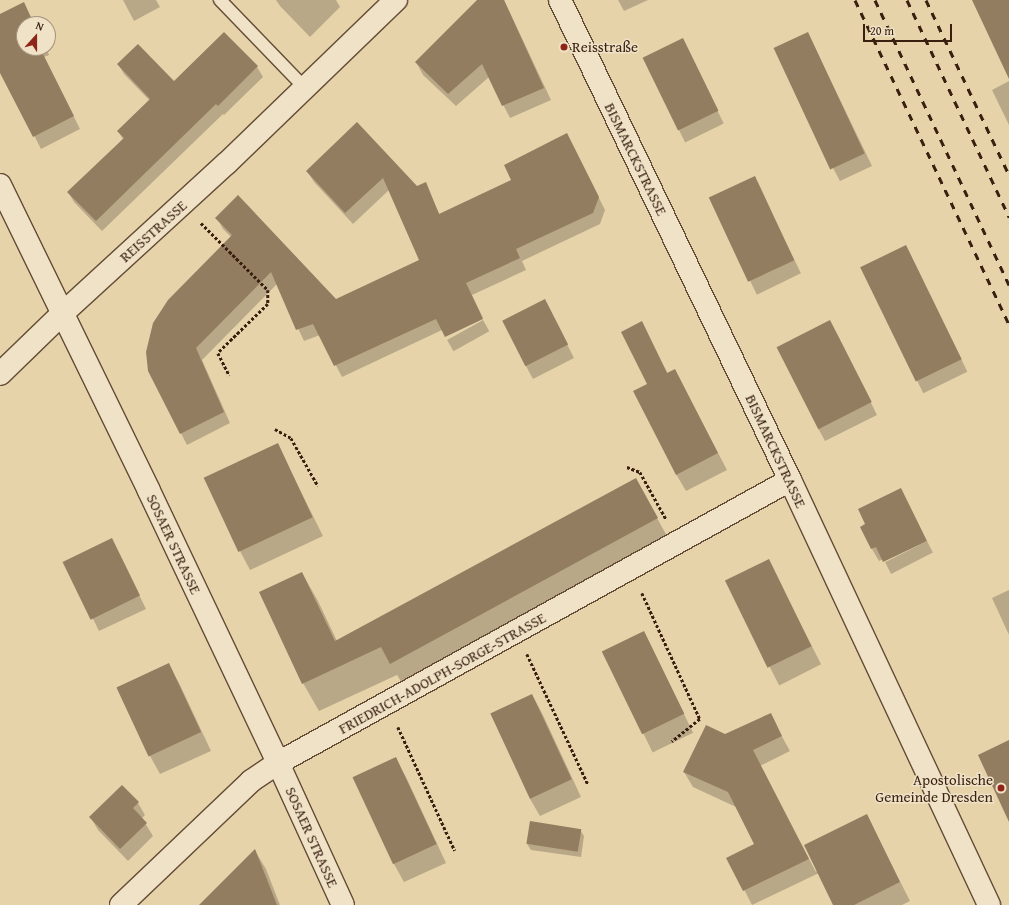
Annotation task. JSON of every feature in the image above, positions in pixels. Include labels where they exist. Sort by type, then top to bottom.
[{"type":"street","name":"REISSTRASSE","points":[[0,374],[62,314],[182,204],[396,0]]},
{"type":"street","name":"BISMARCKSTRASSE","points":[[560,0],[790,480],[989,905]]},
{"type":"street","name":"SOSAER STRASSE","points":[[0,185],[149,491],[278,763],[343,905]]},
{"type":"street","name":"FRIEDRICH-ADOLPH-SORGE-STRASSE","points":[[122,905],[251,781],[278,763],[790,480]]},
{"type":"lane","points":[[220,0],[304,87]]},
{"type":"path","points":[[182,204],[268,290],[268,304],[218,353],[229,375]]},
{"type":"path","points":[[275,429],[291,438],[318,486]]},
{"type":"path","points":[[627,467],[640,472],[678,542]]},
{"type":"path","points":[[630,569],[700,719],[672,742]]},
{"type":"path","points":[[517,632],[588,784]]},
{"type":"path","points":[[387,703],[455,851]]},
{"type":"building","points":[[477,0],[504,0],[544,88],[502,106],[482,64],[448,94],[415,62]]},
{"type":"building","points":[[972,0],[1009,0],[1009,79]]},
{"type":"building","points":[[24,2],[30,16],[16,16],[16,56],[44,56],[74,116],[33,137],[0,73],[0,14]]},
{"type":"building","points":[[224,32],[258,66],[218,106],[216,104],[96,221],[67,192],[124,138],[117,131],[150,99],[117,64],[138,44],[174,81]]},
{"type":"building","points":[[808,32],[865,153],[830,170],[774,48]]},
{"type":"building","points":[[683,38],[719,111],[678,131],[643,58]]},
{"type":"building","points":[[357,122],[417,186],[426,182],[439,214],[511,180],[504,165],[567,133],[599,197],[593,213],[516,249],[520,258],[466,283],[483,319],[445,337],[436,319],[334,366],[313,324],[296,330],[271,272],[196,348],[224,412],[180,434],[148,371],[146,352],[153,323],[168,300],[232,235],[215,218],[238,195],[336,299],[419,260],[383,178],[345,213],[306,171]]},
{"type":"building","points":[[755,176],[794,260],[748,282],[709,198]]},
{"type":"building","points":[[906,245],[962,359],[916,382],[860,267]]},
{"type":"building","points":[[545,299],[568,344],[525,366],[502,321]]},
{"type":"building","points":[[830,320],[872,402],[818,429],[777,347]]},
{"type":"building","points":[[642,321],[667,373],[675,369],[718,453],[676,475],[633,391],[647,384],[621,332]]},
{"type":"building","points":[[278,443],[313,517],[238,552],[204,478]]},
{"type":"building","points":[[636,478],[658,518],[390,664],[381,647],[302,684],[259,592],[302,572],[335,641]]},
{"type":"building","points":[[901,488],[927,541],[883,562],[876,547],[871,549],[860,527],[865,524],[858,509]]},
{"type":"building","points":[[112,538],[140,596],[91,620],[63,562]]},
{"type":"building","points":[[769,559],[812,646],[767,668],[725,580]]},
{"type":"building","points":[[644,631],[684,714],[642,734],[602,652]]},
{"type":"building","points":[[169,663],[201,732],[149,756],[116,688]]},
{"type":"building","points":[[532,694],[572,779],[530,799],[490,713]]},
{"type":"building","points":[[771,713],[782,736],[753,750],[809,859],[743,891],[726,858],[754,844],[728,792],[683,772],[706,725],[725,734]]},
{"type":"building","name":"Apostolische Gemeinde Dresden","points":[[1009,740],[1009,822],[978,755]]},
{"type":"building","points":[[396,757],[437,844],[393,864],[352,777]]},
{"type":"building","points":[[122,785],[139,802],[133,808],[147,823],[120,849],[89,817]]},
{"type":"building","points":[[867,814],[900,882],[854,905],[833,905],[804,845]]},
{"type":"building","points":[[530,821],[581,829],[578,852],[526,844]]},
{"type":"building","points":[[255,849],[277,905],[199,905]]},
{"type":"railway","points":[[855,0],[1009,325]]},
{"type":"railway","points":[[875,0],[1009,285]]},
{"type":"railway","points":[[907,0],[1009,217]]},
{"type":"railway","points":[[926,0],[1009,175]]},
{"type":"place","name":"Reisstraße","points":[[564,47]]},
{"type":"place","name":"Apostolische Gemeinde Dresden","points":[[1001,788]]}]
